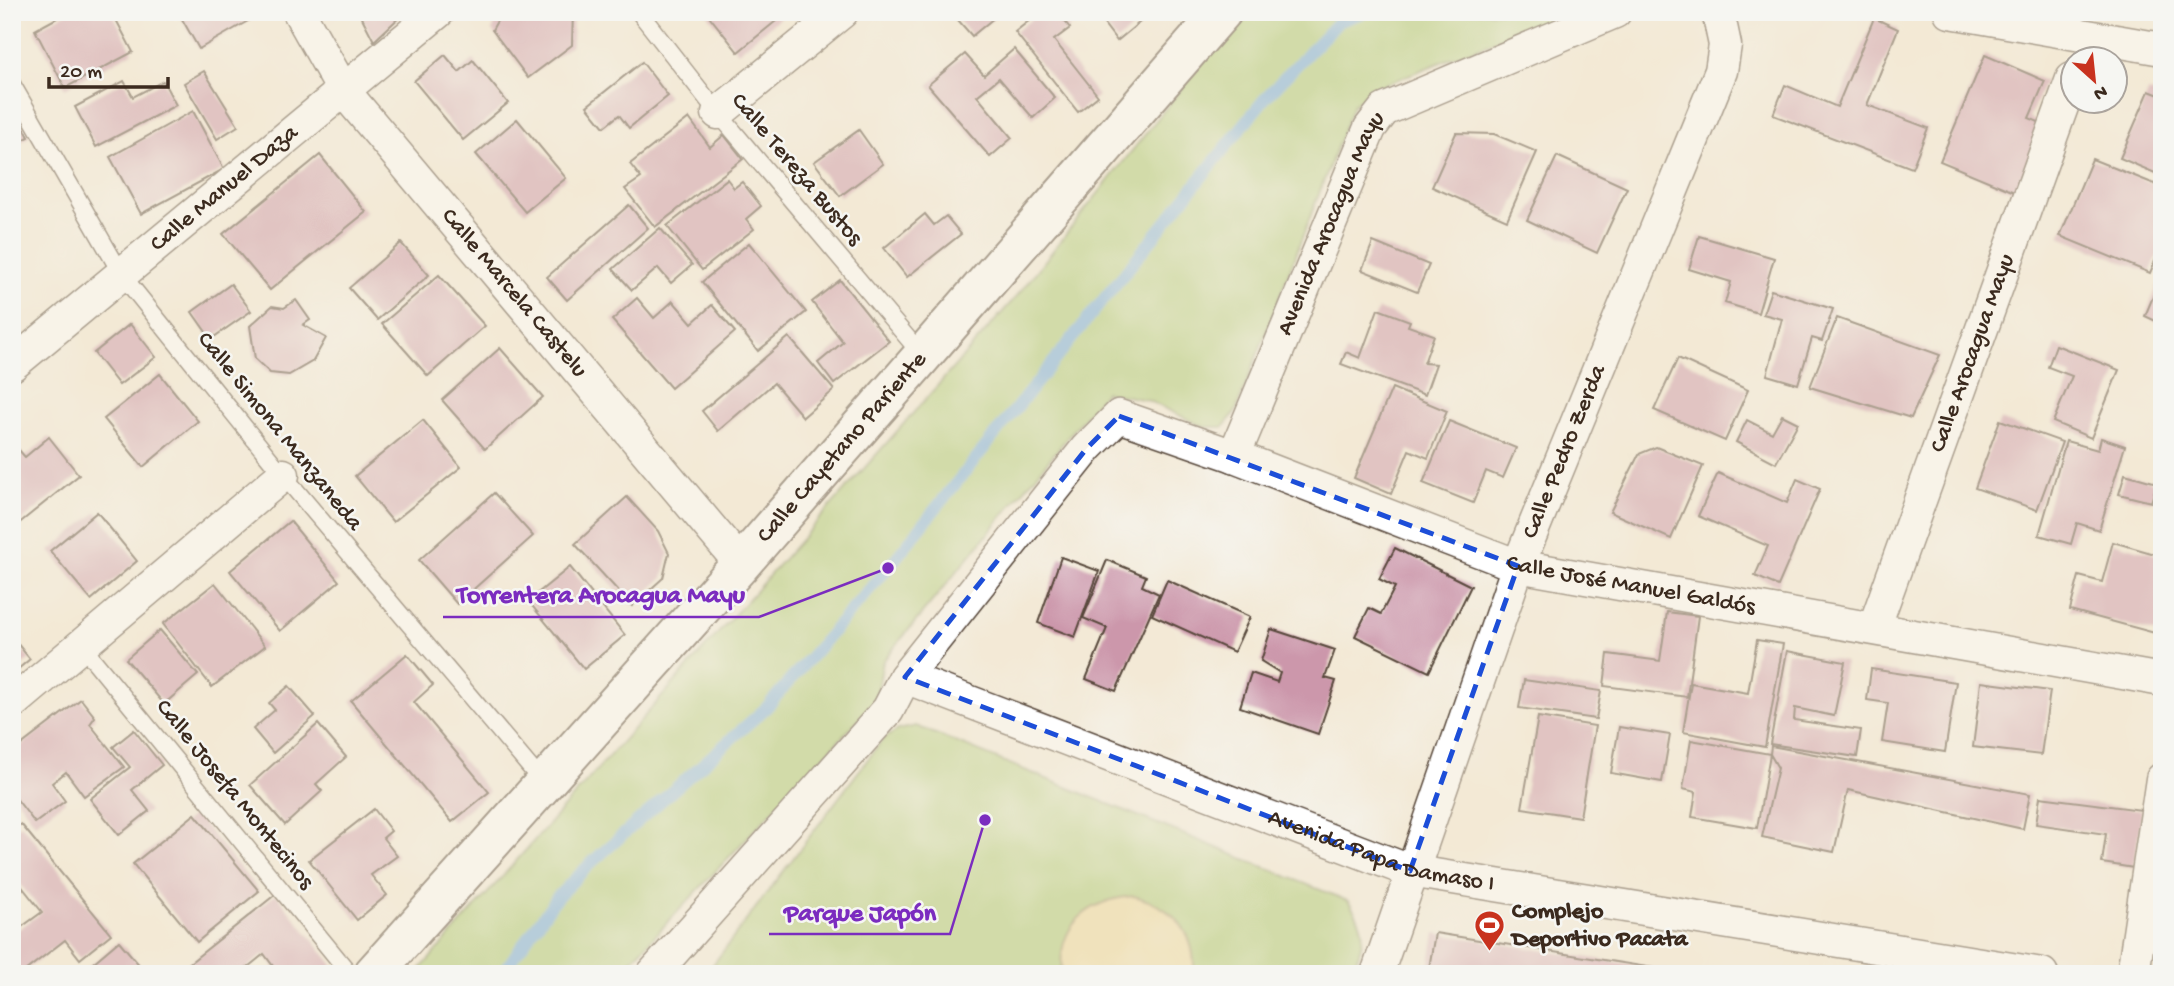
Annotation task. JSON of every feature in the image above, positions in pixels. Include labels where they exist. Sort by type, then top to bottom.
[{"type":"street","name":"Calle Marcela Castelu","points":[[299,12],[343,90],[741,564]]},
{"type":"street","name":"Calle Manuel Daza","points":[[12,365],[438,12]]},
{"type":"street","points":[[718,113],[842,12]]},
{"type":"street","name":"Calle Cayetano Pariente","points":[[373,974],[741,564],[1222,12]]},
{"type":"street","name":"Avenida Arocagua Mayu","points":[[1234,456],[1370,128],[1384,110],[1615,12]]},
{"type":"street","name":"Calle Pedro Zerda","points":[[1377,974],[1410,871],[1517,566],[1721,71],[1725,46],[1718,12]]},
{"type":"street","points":[[1950,12],[2162,49]]},
{"type":"street","name":"Calle Arocagua Mayu","points":[[1874,628],[2060,116]]},
{"type":"street","name":"Calle José Manuel Galdós","points":[[905,677],[1087,448],[1119,416],[1234,456],[1517,566],[2162,680]]},
{"type":"street","points":[[12,704],[283,475]]},
{"type":"street","points":[[653,974],[888,710],[905,677]]},
{"type":"street","name":"Avenida Papa Damaso I","points":[[905,677],[1410,871],[2042,974]]},
{"type":"street","points":[[2133,974],[2162,779]]},
{"type":"lane","name":"Calle Tereza Bustos","points":[[639,12],[718,113],[922,355]]},
{"type":"lane","name":"Calle Simona Manzaneda","points":[[12,84],[122,275],[283,475],[545,785]]},
{"type":"lane","name":"Calle Josefa Montecinos","points":[[82,646],[350,974]]},
{"type":"highlighted area","points":[[1119,416],[1518,566],[1410,871],[905,677],[1087,448]]},
{"type":"green space","points":[[1247,12],[1569,12],[1383,85],[1353,105],[1235,413],[1223,427],[1204,427],[1147,400],[1105,392],[883,661],[876,701],[619,974],[416,974],[1016,297],[1231,26]]},
{"type":"green space","points":[[916,726],[1348,901],[1362,929],[1359,953],[1352,974],[706,974],[883,739],[898,730]]},
{"type":"sand","points":[[1134,896],[1161,907],[1180,923],[1191,946],[1194,974],[1062,974],[1064,942],[1079,918],[1103,903]]},
{"type":"building","points":[[68,12],[112,12],[133,52],[65,88],[35,30]]},
{"type":"building","points":[[178,12],[252,12],[255,17],[199,49]]},
{"type":"building","points":[[359,12],[405,12],[374,41]]},
{"type":"building","points":[[502,12],[573,12],[572,45],[528,78],[492,30]]},
{"type":"building","points":[[706,12],[787,12],[738,52]]},
{"type":"building","points":[[951,12],[1001,12],[972,36]]},
{"type":"building","points":[[1040,12],[1069,12],[1062,18],[1070,28],[1054,40],[1098,96],[1078,112],[1015,32]]},
{"type":"building","points":[[1095,12],[1133,12],[1140,22],[1117,41]]},
{"type":"building","points":[[1874,18],[1898,29],[1867,105],[1928,128],[1912,168],[1773,115],[1785,85],[1837,107]]},
{"type":"building","points":[[1014,49],[1055,98],[1033,118],[999,78],[977,96],[1012,138],[990,157],[928,85],[965,54],[984,75]]},
{"type":"building","points":[[445,55],[459,72],[473,60],[508,103],[463,140],[414,81]]},
{"type":"building","points":[[1985,55],[2045,81],[2029,118],[2048,126],[2019,194],[1940,161]]},
{"type":"building","points":[[642,62],[668,96],[629,128],[619,115],[604,127],[587,106]]},
{"type":"building","points":[[204,71],[238,126],[217,139],[184,83]]},
{"type":"building","points":[[124,81],[133,97],[163,81],[176,105],[96,147],[75,107]]},
{"type":"building","points":[[2149,91],[2162,96],[2162,176],[2120,158]]},
{"type":"building","points":[[12,105],[29,137],[12,145]]},
{"type":"building","points":[[193,111],[224,169],[141,214],[110,157]]},
{"type":"building","points":[[689,118],[710,147],[724,135],[743,159],[655,227],[625,189],[641,178],[630,164]]},
{"type":"building","points":[[517,119],[566,178],[525,212],[476,154]]},
{"type":"building","points":[[859,130],[883,164],[840,196],[814,162]]},
{"type":"building","points":[[1456,133],[1494,134],[1537,152],[1507,220],[1432,187]]},
{"type":"building","points":[[320,155],[366,212],[270,290],[223,234]]},
{"type":"building","points":[[1557,156],[1627,188],[1597,253],[1527,220]]},
{"type":"building","points":[[2092,159],[2162,187],[2162,245],[2150,273],[2060,236]]},
{"type":"building","points":[[727,179],[734,188],[742,182],[761,206],[746,219],[754,229],[702,270],[667,226]]},
{"type":"building","points":[[629,205],[648,228],[567,300],[547,277]]},
{"type":"building","points":[[925,214],[934,225],[946,216],[961,234],[907,277],[884,248]]},
{"type":"building","points":[[660,228],[692,265],[671,283],[658,268],[632,290],[613,269]]},
{"type":"building","points":[[1699,236],[1774,258],[1758,313],[1725,303],[1731,282],[1689,269]]},
{"type":"building","points":[[1373,242],[1429,265],[1417,292],[1362,270]]},
{"type":"building","points":[[401,243],[429,275],[377,320],[349,288]]},
{"type":"building","points":[[749,243],[806,312],[758,351],[702,282]]},
{"type":"building","points":[[439,275],[485,326],[428,376],[382,324]]},
{"type":"building","points":[[2162,275],[2162,324],[2145,316]]},
{"type":"building","points":[[840,280],[889,341],[834,384],[818,363],[843,342],[812,302]]},
{"type":"building","points":[[231,284],[251,311],[211,339],[192,312]]},
{"type":"building","points":[[1771,290],[1833,309],[1822,341],[1812,338],[1798,384],[1767,375],[1782,319],[1763,314]]},
{"type":"building","points":[[637,298],[654,318],[673,301],[692,323],[712,305],[735,332],[671,388],[612,320]]},
{"type":"building","points":[[296,300],[310,320],[303,325],[326,338],[313,361],[289,375],[270,373],[255,359],[250,326],[272,306],[284,308]]},
{"type":"building","points":[[1378,309],[1410,321],[1408,326],[1434,335],[1424,363],[1436,364],[1425,395],[1341,364],[1346,352],[1360,358]]},
{"type":"building","points":[[1837,318],[1940,355],[1911,418],[1810,387]]},
{"type":"building","points":[[130,324],[156,357],[119,385],[94,353]]},
{"type":"building","points":[[789,337],[834,390],[803,417],[774,383],[718,431],[702,411]]},
{"type":"building","points":[[2056,345],[2119,370],[2091,438],[2053,422],[2072,376],[2048,367]]},
{"type":"building","points":[[500,348],[543,397],[485,449],[442,400]]},
{"type":"building","points":[[1678,358],[1748,390],[1725,441],[1654,410]]},
{"type":"building","points":[[160,374],[198,421],[143,467],[104,419]]},
{"type":"building","points":[[1392,388],[1447,411],[1428,458],[1409,450],[1391,494],[1354,478]]},
{"type":"building","points":[[1782,415],[1798,423],[1776,463],[1736,442],[1747,420],[1772,433]]},
{"type":"building","points":[[423,420],[461,467],[393,522],[355,476]]},
{"type":"building","points":[[2000,420],[2062,442],[2037,510],[1975,488]]},
{"type":"building","points":[[1449,421],[1516,448],[1503,478],[1486,471],[1473,503],[1423,483]]},
{"type":"building","points":[[49,437],[79,475],[12,529],[12,442],[25,457]]},
{"type":"building","points":[[2101,438],[2125,446],[2099,530],[2077,523],[2071,544],[2039,535],[2066,441],[2098,450]]},
{"type":"building","points":[[1656,447],[1703,466],[1671,539],[1610,512],[1639,454]]},
{"type":"building","points":[[1718,473],[1787,503],[1797,479],[1820,489],[1778,586],[1755,576],[1768,546],[1698,516]]},
{"type":"building","points":[[2125,474],[2157,483],[2151,502],[2119,494]]},
{"type":"building","points":[[494,493],[533,536],[457,604],[419,560]]},
{"type":"building","points":[[627,497],[658,531],[669,553],[663,578],[632,606],[575,544]]},
{"type":"building","points":[[97,512],[137,561],[91,600],[50,551]]},
{"type":"building","points":[[290,521],[339,581],[280,631],[230,571]]},
{"type":"building","points":[[2113,542],[2162,556],[2162,635],[2070,610],[2079,576],[2102,582]]},
{"type":"building","points":[[1395,548],[1471,586],[1429,672],[1355,636],[1369,608],[1381,614],[1395,587],[1379,579]]},
{"type":"building","points":[[1061,557],[1099,571],[1075,637],[1038,623]]},
{"type":"building","points":[[1107,560],[1146,576],[1142,586],[1159,594],[1116,691],[1086,679],[1107,628],[1083,618]]},
{"type":"building","points":[[570,567],[625,635],[584,669],[528,601]]},
{"type":"building","points":[[1167,580],[1250,617],[1234,652],[1152,615]]},
{"type":"building","points":[[215,583],[265,646],[212,687],[163,624]]},
{"type":"building","points":[[1667,612],[1698,616],[1687,697],[1604,686],[1608,654],[1660,661]]},
{"type":"building","points":[[1271,629],[1335,650],[1325,678],[1336,681],[1318,734],[1240,707],[1251,673],[1277,682],[1280,673],[1261,661]]},
{"type":"building","points":[[160,630],[198,675],[164,704],[126,659]]},
{"type":"building","points":[[12,637],[30,659],[12,674]]},
{"type":"building","points":[[1757,640],[1783,644],[1765,747],[1683,732],[1691,683],[1748,693]]},
{"type":"building","points":[[1787,651],[1845,662],[1834,716],[1795,708],[1794,720],[1861,730],[1857,757],[1770,744]]},
{"type":"building","points":[[407,654],[433,685],[414,702],[489,792],[452,822],[351,701]]},
{"type":"building","points":[[1871,669],[1956,682],[1945,752],[1882,742],[1888,703],[1867,700]]},
{"type":"building","points":[[1524,680],[1601,691],[1596,719],[1519,708]]},
{"type":"building","points":[[1981,682],[2050,691],[2041,755],[1973,747]]},
{"type":"building","points":[[289,686],[315,716],[273,753],[253,729],[275,710],[269,703]]},
{"type":"building","points":[[81,699],[95,717],[90,724],[124,767],[84,796],[66,772],[52,783],[65,801],[35,823],[12,793],[12,752]]},
{"type":"building","points":[[1538,717],[1595,726],[1580,817],[1522,808]]},
{"type":"building","points":[[318,724],[346,757],[316,784],[322,791],[285,825],[250,785]]},
{"type":"building","points":[[1619,727],[1670,735],[1662,782],[1611,773]]},
{"type":"building","points":[[134,730],[162,765],[132,790],[149,811],[119,835],[90,799],[130,767],[113,747]]},
{"type":"building","points":[[1691,740],[1770,754],[1757,828],[1692,817],[1696,792],[1683,789]]},
{"type":"building","points":[[1771,746],[2030,794],[2023,829],[1848,790],[1834,852],[1762,837],[1778,768],[1770,754]]},
{"type":"building","points":[[2040,797],[2142,810],[2134,868],[2102,863],[2106,834],[2036,824]]},
{"type":"building","points":[[374,809],[391,831],[383,838],[397,856],[371,875],[387,895],[357,920],[309,860]]},
{"type":"building","points":[[195,814],[259,891],[197,942],[133,864]]},
{"type":"building","points":[[21,824],[111,934],[80,959],[65,940],[21,974],[12,974],[12,934],[42,912],[12,874],[12,831]]},
{"type":"building","points":[[276,894],[333,965],[322,974],[279,974],[264,954],[243,971],[245,974],[192,974],[186,966]]},
{"type":"building","name":"Complejo Deportivo Pacata","points":[[1435,933],[1679,972],[1679,974],[1428,974]]},
{"type":"building","points":[[119,941],[147,974],[80,974]]},
{"type":"waterway","points":[[502,974],[557,897],[591,863],[766,708],[888,568],[1266,97],[1339,21],[1364,12]]},
{"type":"place","name":"Torrentera Arocagua Mayu","points":[[888,568]]},
{"type":"place","name":"Parque Japón","points":[[985,820]]},
{"type":"place","name":"Complejo Deportivo Pacata","points":[[1489,953]]}]
